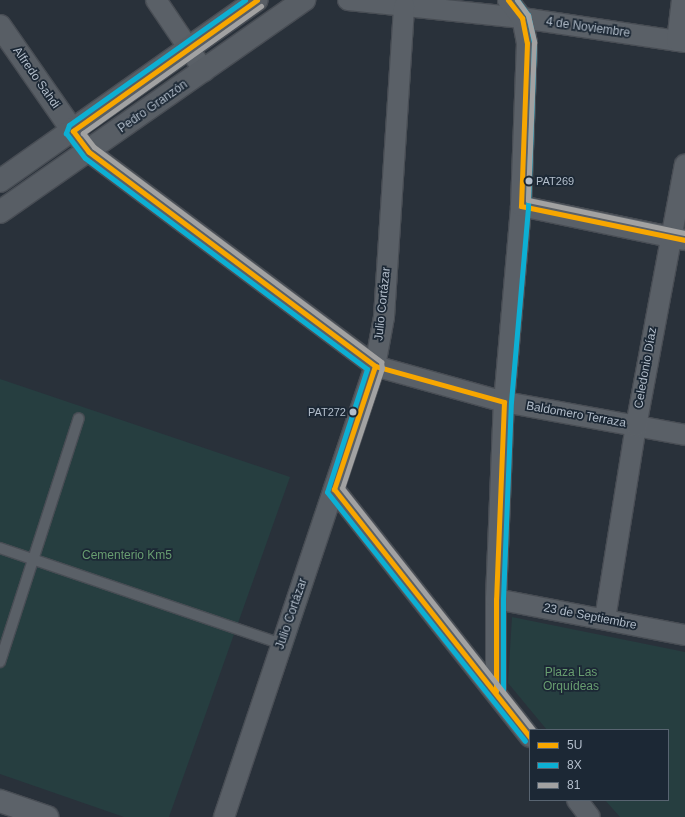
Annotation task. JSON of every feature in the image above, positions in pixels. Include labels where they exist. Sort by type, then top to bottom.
[{"type":"main road","points":[[0,181],[257,0]]},
{"type":"main road","name":"Pedro Granzón","points":[[0,212],[89,152],[304,0]]},
{"type":"main road","name":"Alfredo Sahdi","points":[[0,26],[73,131]]},
{"type":"main road","points":[[0,801],[48,817]]},
{"type":"street","points":[[156,0],[204,71]]},
{"type":"street","name":"4 de Noviembre","points":[[348,0],[522,18],[681,41]]},
{"type":"street","points":[[496,691],[496,599],[504,402],[521,206],[527,43],[522,18],[508,0]]},
{"type":"street","points":[[681,41],[682,0]]},
{"type":"street","name":"Julio Cortázar","points":[[224,817],[375,366],[384,317],[404,6]]},
{"type":"street","name":"Baldomero Terraza","points":[[73,131],[89,152],[375,366],[504,402],[685,435]]},
{"type":"street","name":"Celedonio Díaz","points":[[605,619],[636,426],[678,238],[685,165]]},
{"type":"street","points":[[521,206],[678,238]]},
{"type":"street","points":[[334,489],[496,691],[529,736]]},
{"type":"street","name":"23 de Septiembre","points":[[496,599],[685,635]]},
{"type":"street","points":[[578,801],[590,817]]},
{"type":"lane","points":[[0,662],[79,418]]},
{"type":"lane","points":[[0,548],[282,644]]},
{"type":"green space","name":"Cementerio Km5","points":[[0,379],[290,477],[169,817],[124,817],[0,774]]},
{"type":"green space","name":"Plaza Las Orquídeas","points":[[512,617],[685,652],[685,817],[620,817],[606,801],[669,801],[669,729],[546,729],[508,683]]},
{"type":"transit line","name":"8X","points":[[245,0],[69,125],[66,133],[85,158],[367,369],[327,492],[525,741]]},
{"type":"transit line","name":"5U","points":[[257,0],[73,131],[89,152],[375,366],[504,402],[496,599],[496,691]]},
{"type":"transit line","name":"5U","points":[[508,0],[522,18],[527,43],[521,206],[685,240]]},
{"type":"transit line","name":"8X","points":[[503,691],[503,599],[511,402],[528,207],[534,43],[528,15],[517,0]]},
{"type":"transit line","name":"81","points":[[517,0],[528,15],[534,42],[528,200],[685,233]]},
{"type":"transit line","name":"81","points":[[261,6],[83,133],[94,147],[381,362],[382,368],[342,488],[532,729]]},
{"type":"transit line","name":"5U","points":[[375,366],[334,489],[529,736]]},
{"type":"place","name":"PAT269","points":[[529,181]]},
{"type":"place","name":"PAT272","points":[[353,412]]}]
